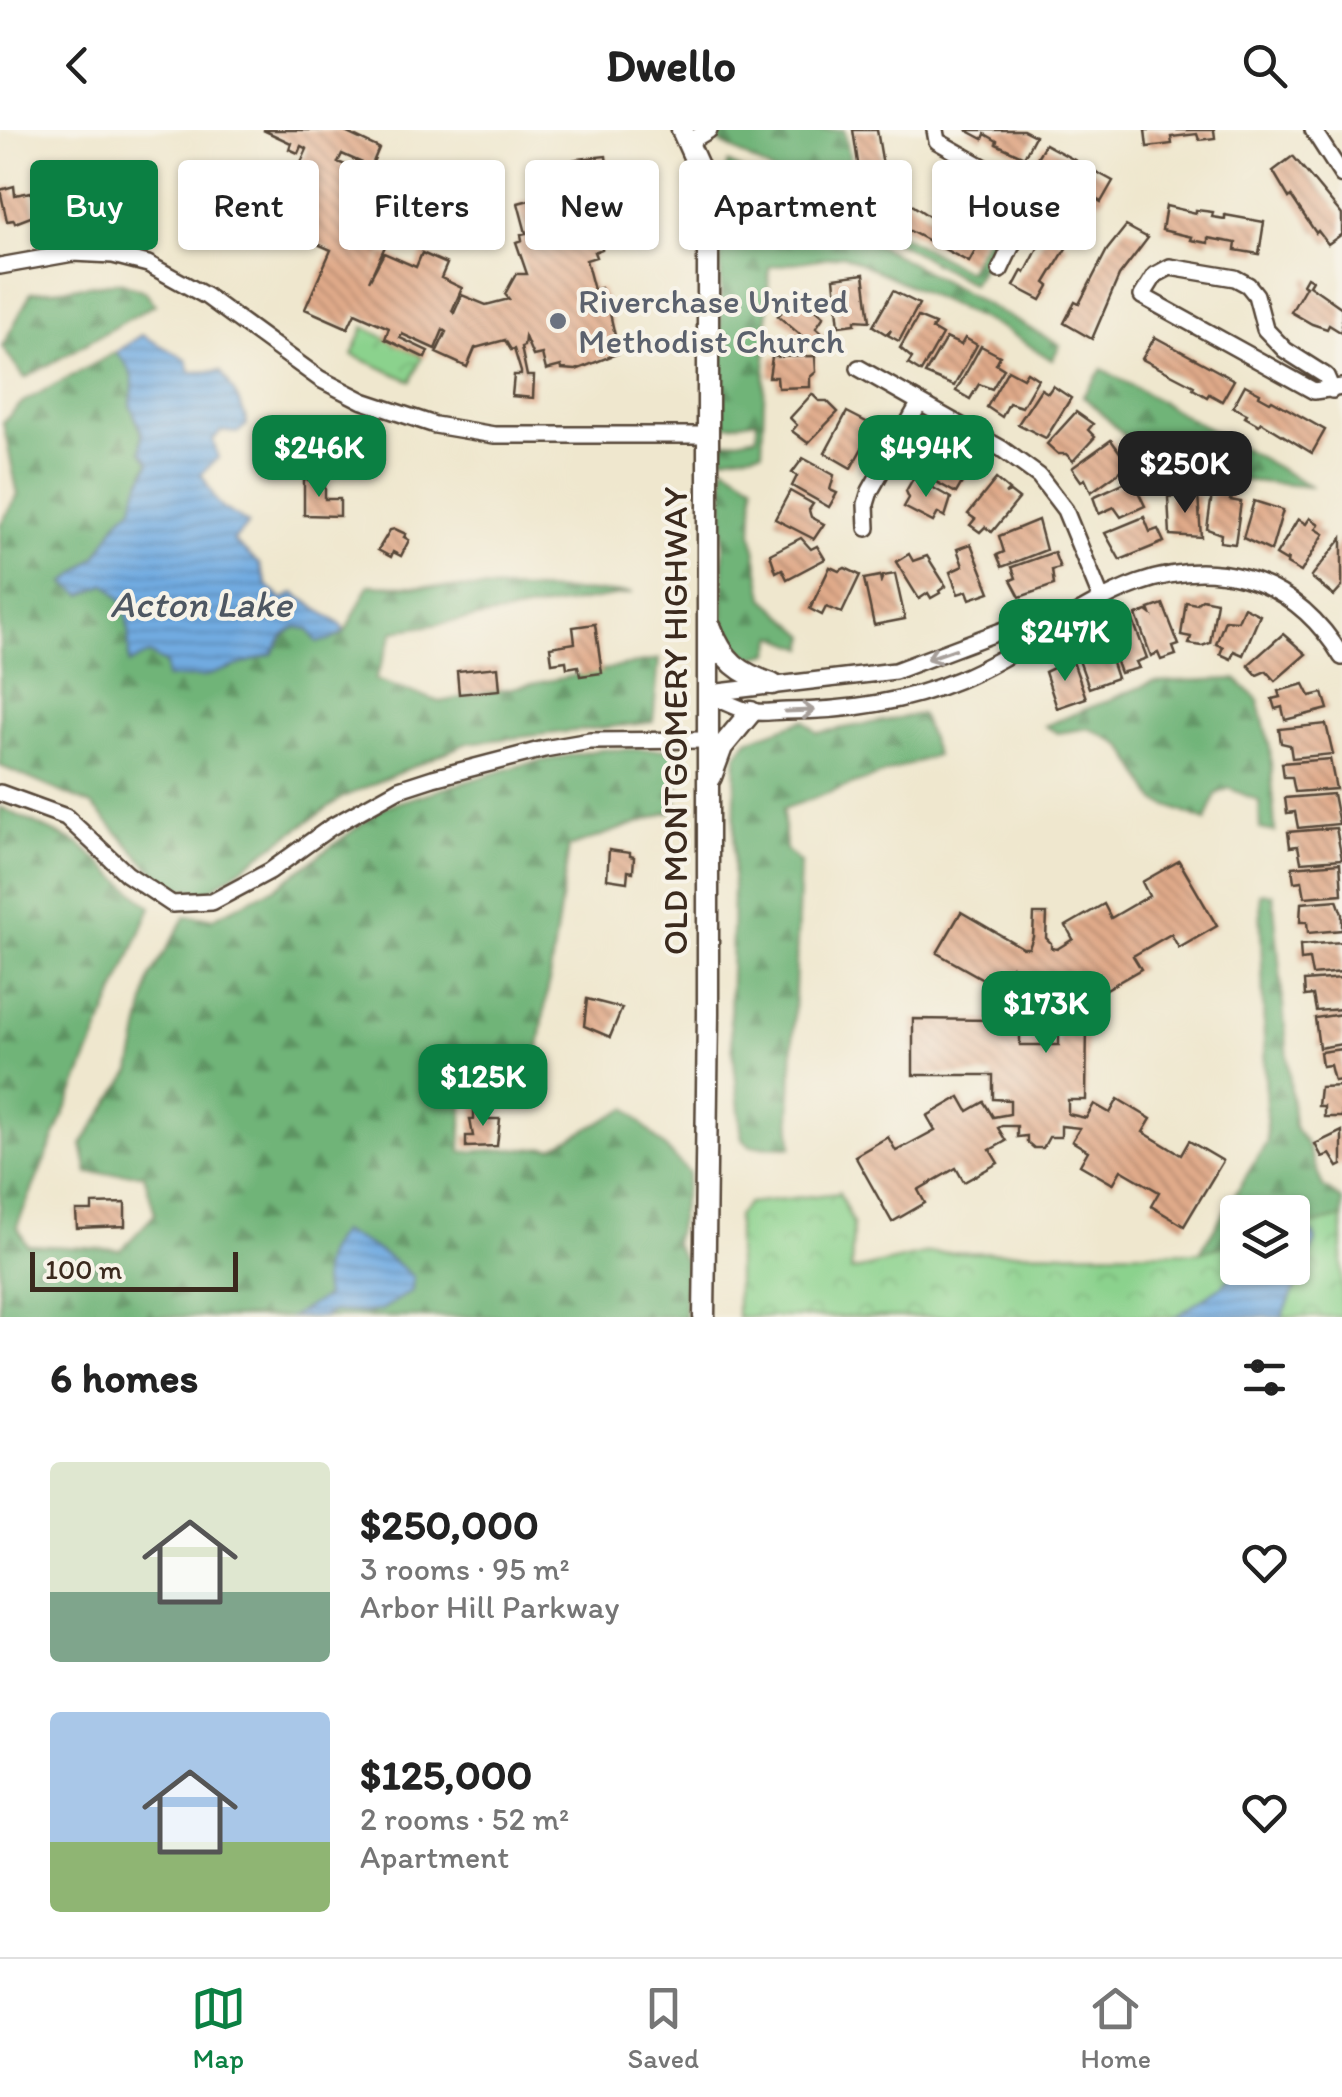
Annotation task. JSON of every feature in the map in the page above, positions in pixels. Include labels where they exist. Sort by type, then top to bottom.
[{"type":"street","points":[[686,136],[708,130]]},
{"type":"street","points":[[935,130],[937,141],[1035,196],[1000,270]]},
{"type":"street","points":[[1313,130],[1342,175]]},
{"type":"street","name":"OLD MONTGOMERY HIGHWAY","points":[[686,136],[699,168],[706,219],[708,1014],[704,1317]]},
{"type":"street","points":[[0,266],[73,253],[113,255],[148,264],[206,296],[293,361],[344,392],[435,425],[494,435],[707,434]]},
{"type":"street","points":[[1170,267],[1235,278],[1248,284],[1256,295],[1264,329],[1285,350],[1326,376],[1337,389],[1314,391],[1142,296],[1156,274],[1170,267]]},
{"type":"street","points":[[859,368],[1022,462],[1054,492],[1074,527],[1101,598]]},
{"type":"street","points":[[868,528],[866,504],[870,491],[919,404]]},
{"type":"street","points":[[706,694],[751,712],[850,709],[915,696],[960,680],[1009,655],[1101,598],[1168,574],[1208,571],[1260,582],[1295,602],[1322,628],[1342,657]]},
{"type":"street","points":[[707,615],[725,658],[746,676],[772,684]]},
{"type":"street","points":[[706,694],[895,670],[1017,625],[1067,618]]},
{"type":"street","points":[[706,793],[722,747],[751,712]]},
{"type":"street","points":[[0,793],[66,817],[127,874],[172,904],[212,902],[270,871],[331,827],[399,789],[590,740],[706,740]]},
{"type":"green space","points":[[730,130],[844,130],[851,160],[752,160],[716,140]]},
{"type":"green space","points":[[912,241],[967,271],[979,250],[992,250],[972,284],[912,250]]},
{"type":"green space","points":[[720,250],[887,250],[1060,345],[1052,360],[1002,328],[843,255],[769,267],[762,451],[723,457],[722,443],[757,436],[757,420],[718,427]]},
{"type":"green space","points":[[119,282],[145,291],[155,304],[25,378],[2,347],[31,293]]},
{"type":"green space","points":[[364,327],[422,357],[411,381],[352,355]]},
{"type":"green space","points":[[116,352],[132,377],[130,405],[142,433],[141,451],[150,462],[136,492],[134,507],[119,519],[97,556],[65,583],[92,589],[107,584],[120,595],[142,656],[149,654],[166,664],[272,654],[284,635],[296,627],[331,640],[345,632],[369,585],[633,593],[394,631],[375,680],[440,702],[659,659],[653,722],[467,743],[343,797],[206,893],[165,884],[92,805],[0,766],[0,525],[18,495],[3,422],[23,402]]},
{"type":"green space","points":[[1102,369],[1312,487],[1181,474],[1158,467],[1083,396]]},
{"type":"green space","points":[[724,465],[754,484],[752,532],[764,598],[807,636],[805,648],[775,636],[770,653],[750,658],[730,640],[723,620]]},
{"type":"green space","points":[[1236,679],[1258,700],[1270,748],[1275,832],[1260,829],[1259,801],[1229,788],[1216,794],[1206,821],[1156,801],[1123,746],[1089,728],[1058,733],[1045,726],[1153,682]]},
{"type":"green space","points":[[921,714],[936,755],[783,809],[786,850],[800,863],[792,1147],[751,1146],[742,1139],[730,1022],[736,756],[748,740],[804,720],[817,733]]},
{"type":"green space","points":[[681,749],[675,810],[569,847],[531,1101],[463,1099],[461,1152],[554,1147],[627,1108],[689,1173],[674,1243],[685,1261],[685,1317],[0,1317],[0,807],[79,844],[151,907],[17,1226],[27,1245],[121,1250],[155,1214],[144,1174],[88,1173],[82,1144],[131,1071],[150,978],[186,916],[213,918],[278,886],[386,806],[522,765],[598,750]]},
{"type":"green space","points":[[1260,893],[1273,894],[1294,1126],[1307,1145],[1323,1187],[1342,1200],[1342,1249],[1310,1239],[1310,1195],[1235,1195],[1267,1142]]},
{"type":"green space","points":[[839,1193],[853,1224],[851,1271],[928,1253],[1200,1252],[1220,1219],[1220,1270],[805,1317]]},
{"type":"green space","points":[[839,1193],[853,1224],[851,1271],[928,1253],[1200,1252],[1220,1247],[1220,1285],[1310,1285],[1310,1225],[1342,1217],[1342,1317],[737,1317],[737,1216],[748,1203]]},
{"type":"water","name":"Acton Lake","points":[[142,335],[187,360],[190,372],[220,371],[224,376],[247,425],[237,433],[221,431],[213,440],[218,458],[201,474],[219,504],[248,524],[233,541],[259,564],[267,585],[282,600],[294,593],[341,625],[344,632],[317,642],[308,629],[296,627],[284,635],[272,654],[204,677],[166,678],[166,664],[149,654],[129,664],[127,620],[115,592],[106,584],[83,595],[65,583],[97,556],[119,519],[133,507],[150,462],[141,451],[142,433],[130,404],[132,376],[116,352]]},
{"type":"water","points":[[340,1232],[369,1245],[405,1270],[413,1277],[412,1291],[381,1310],[290,1317],[325,1297],[324,1263]]},
{"type":"water","points":[[1310,1233],[1316,1241],[1310,1254]]},
{"type":"water","points":[[1296,1285],[1282,1317],[1175,1317],[1222,1286]]},
{"type":"building","name":"Riverchase United Methodist Church","points":[[263,130],[341,130],[379,148],[374,160],[355,160],[342,154],[338,162],[339,250],[383,250],[369,281],[384,253],[416,267],[422,253],[447,264],[441,278],[462,288],[454,313],[462,295],[486,305],[509,299],[505,294],[516,274],[527,274],[516,242],[522,240],[521,234],[525,233],[525,250],[599,250],[594,252],[596,257],[586,260],[594,290],[601,288],[609,309],[619,353],[576,370],[561,366],[546,370],[542,354],[533,356],[525,337],[521,347],[527,376],[534,376],[533,398],[512,396],[514,375],[521,372],[514,349],[505,340],[475,348],[467,367],[436,353],[446,332],[443,330],[435,349],[402,334],[400,338],[428,351],[425,358],[385,339],[389,328],[355,313],[348,328],[305,309],[331,250],[319,245],[319,160],[302,160],[307,149],[301,146],[298,153],[289,149],[291,143]]},
{"type":"building","points":[[853,130],[877,130],[882,160],[858,160]]},
{"type":"building","points":[[966,130],[1023,130],[1035,136],[1024,157],[996,144],[985,134],[983,139]]},
{"type":"building","points":[[1145,130],[1214,130],[1215,138],[1199,140],[1197,134],[1171,137],[1172,144],[1147,147]]},
{"type":"building","points":[[1045,144],[1074,160],[1036,160]]},
{"type":"building","name":"Riverchase United Methodist Church","points":[[606,156],[606,160],[573,160],[577,159]]},
{"type":"building","points":[[1293,156],[1342,215],[1342,234],[1328,244],[1289,198],[1273,171]]},
{"type":"building","points":[[1096,172],[1113,181],[1101,202],[1096,199]]},
{"type":"building","points":[[14,186],[15,195],[30,192],[30,217],[15,223],[7,221],[0,190]]},
{"type":"building","name":"Riverchase United Methodist Church","points":[[525,201],[525,229],[518,203]]},
{"type":"building","points":[[912,205],[932,218],[932,243],[912,232]]},
{"type":"building","points":[[1166,206],[1196,213],[1213,212],[1212,217],[1225,219],[1225,215],[1264,222],[1259,254],[1235,250],[1236,243],[1208,238],[1208,243],[1162,230]]},
{"type":"building","points":[[1126,226],[1148,238],[1119,276],[1092,339],[1064,323],[1075,302],[1079,304],[1107,250]]},
{"type":"building","points":[[946,250],[976,250],[969,262]]},
{"type":"building","points":[[1037,250],[1065,250],[1045,283],[1049,286],[1041,300],[1014,286],[1022,271],[1025,273]]},
{"type":"building","points":[[864,274],[870,321],[855,320],[855,324],[839,326],[834,278]]},
{"type":"building","points":[[1307,277],[1312,280],[1309,285],[1342,308],[1342,333],[1329,325],[1327,329],[1312,324],[1291,312]]},
{"type":"building","points":[[893,291],[919,304],[899,341],[888,335],[891,330],[886,334],[873,326]]},
{"type":"building","points":[[805,300],[824,316],[816,328],[827,338],[818,350],[778,316],[792,301],[799,306]]},
{"type":"building","points":[[918,317],[935,324],[932,329],[942,335],[921,372],[908,364],[912,358],[900,348]]},
{"type":"building","points":[[1155,337],[1234,380],[1222,401],[1209,394],[1207,397],[1142,359]]},
{"type":"building","points":[[946,338],[961,345],[965,338],[977,345],[954,386],[925,374]]},
{"type":"building","points":[[981,346],[1000,356],[996,364],[1004,369],[992,389],[979,384],[970,399],[956,391]]},
{"type":"building","points":[[815,356],[816,372],[810,377],[810,387],[778,388],[777,377],[769,377],[772,357]]},
{"type":"building","points":[[1008,370],[1023,378],[1027,372],[1038,379],[1022,407],[1009,403],[1002,417],[987,407]]},
{"type":"building","points":[[1245,385],[1325,430],[1312,453],[1233,407]]},
{"type":"building","points":[[1053,386],[1071,398],[1046,438],[1018,424],[1041,389],[1048,393]]},
{"type":"building","points":[[812,394],[838,412],[808,443],[792,431],[797,425],[790,418]]},
{"type":"building","points":[[847,412],[874,426],[851,468],[825,453]]},
{"type":"building","points":[[1076,412],[1093,424],[1088,430],[1095,437],[1073,461],[1047,444]]},
{"type":"building","points":[[1111,440],[1129,465],[1091,492],[1085,479],[1081,481],[1072,468]]},
{"type":"building","points":[[931,444],[971,467],[956,493],[915,470],[922,456],[929,457],[925,455]]},
{"type":"building","points":[[803,458],[834,475],[830,490],[837,493],[829,507],[792,486],[797,476],[792,473]]},
{"type":"building","points":[[914,477],[951,498],[945,517],[938,513],[933,522],[904,507],[909,498],[906,491]]},
{"type":"building","points":[[996,479],[1009,490],[1005,494],[1010,492],[1019,499],[992,532],[985,527],[980,532],[970,525],[975,519],[968,514]]},
{"type":"building","points":[[1132,479],[1145,506],[1121,517],[1114,507],[1099,514],[1093,497]]},
{"type":"building","points":[[304,480],[325,480],[325,499],[340,499],[340,516],[304,515]]},
{"type":"building","points":[[790,491],[813,504],[809,510],[811,517],[824,524],[814,539],[775,519]]},
{"type":"building","points":[[1212,494],[1231,494],[1230,500],[1241,502],[1235,544],[1220,542],[1221,534],[1207,529]]},
{"type":"building","points":[[1198,495],[1201,537],[1170,535],[1168,497]]},
{"type":"building","points":[[1254,501],[1283,510],[1271,551],[1243,538]]},
{"type":"building","points":[[1144,517],[1150,532],[1158,529],[1164,542],[1120,560],[1105,533]]},
{"type":"building","points":[[1310,518],[1324,534],[1301,572],[1287,564],[1288,558],[1286,561],[1276,555],[1298,519],[1306,524]]},
{"type":"building","points":[[1038,520],[1046,550],[1002,567],[997,555],[1004,552],[999,536]]},
{"type":"building","points":[[395,529],[409,540],[401,556],[393,552],[391,557],[378,550],[390,530]]},
{"type":"building","points":[[801,538],[811,549],[817,546],[825,559],[787,579],[782,569],[776,572],[770,554]]},
{"type":"building","points":[[1342,538],[1342,587],[1334,596],[1311,577]]},
{"type":"building","points":[[971,544],[990,592],[970,599],[967,591],[958,594],[950,572],[963,566],[957,549]]},
{"type":"building","points":[[1054,552],[1060,568],[1052,570],[1054,585],[1020,597],[1011,580],[1016,578],[1012,567]]},
{"type":"building","points":[[909,554],[913,561],[927,556],[946,586],[940,593],[931,598],[928,593],[919,599],[896,562]]},
{"type":"building","points":[[830,567],[860,575],[842,613],[826,607],[822,615],[810,609]]},
{"type":"building","points":[[895,574],[905,619],[874,625],[864,579],[880,576],[881,581],[883,576]]},
{"type":"building","points":[[1202,599],[1217,602],[1210,643],[1202,646],[1189,644],[1191,637],[1181,635],[1186,602],[1196,604]]},
{"type":"building","points":[[1163,604],[1179,645],[1173,647],[1176,655],[1161,660],[1158,653],[1151,656],[1136,615],[1147,611],[1151,614],[1149,609]]},
{"type":"building","points":[[1244,607],[1260,615],[1243,655],[1234,651],[1231,659],[1220,654],[1223,647],[1216,644],[1225,620],[1238,621]]},
{"type":"building","points":[[1132,618],[1147,658],[1136,662],[1139,668],[1120,673],[1108,640],[1120,631],[1117,624]]},
{"type":"building","points":[[595,624],[602,673],[580,676],[578,666],[567,668],[566,661],[552,663],[550,647],[575,643],[573,627]]},
{"type":"building","points":[[1283,634],[1306,654],[1275,681],[1266,671],[1257,675],[1248,665]]},
{"type":"building","points":[[1104,639],[1117,678],[1089,688],[1076,652]]},
{"type":"building","points":[[1072,659],[1086,698],[1057,708],[1045,672]]},
{"type":"building","points":[[498,667],[500,690],[459,694],[457,671]]},
{"type":"building","points":[[1304,684],[1310,696],[1323,693],[1328,709],[1285,720],[1282,707],[1275,709],[1272,699],[1280,697],[1278,691]]},
{"type":"building","points":[[1326,724],[1333,754],[1292,758],[1290,745],[1281,743],[1279,729]]},
{"type":"building","points":[[1330,759],[1336,789],[1295,792],[1292,777],[1284,777],[1282,763]]},
{"type":"building","points":[[1333,794],[1339,824],[1298,828],[1295,812],[1287,813],[1285,798]]},
{"type":"building","points":[[1336,828],[1342,859],[1301,862],[1298,846],[1290,847],[1288,832]]},
{"type":"building","points":[[609,850],[634,857],[633,872],[628,871],[627,882],[607,879]]},
{"type":"building","points":[[1179,861],[1217,926],[1179,948],[1171,934],[1133,956],[1141,969],[1103,991],[1095,977],[1079,986],[1075,980],[1068,985],[1068,1000],[1087,1000],[1087,1023],[1086,1100],[1068,1100],[1068,1114],[1086,1118],[1094,1104],[1110,1113],[1118,1099],[1151,1119],[1143,1132],[1181,1155],[1189,1141],[1223,1161],[1184,1226],[1151,1206],[1159,1192],[1121,1170],[1113,1184],[1080,1165],[1088,1151],[1072,1141],[1080,1128],[1061,1126],[1061,1137],[1049,1137],[1043,1148],[1034,1148],[1027,1142],[1027,1136],[1017,1137],[1017,1126],[998,1128],[1006,1141],[990,1150],[998,1163],[964,1182],[956,1168],[918,1190],[925,1203],[892,1222],[855,1156],[888,1137],[896,1151],[935,1130],[927,1116],[960,1097],[968,1111],[984,1102],[993,1117],[1010,1114],[1010,1100],[993,1099],[993,1075],[913,1075],[913,1019],[993,1020],[993,999],[1011,999],[1011,968],[999,988],[937,953],[961,912],[1023,948],[1029,948],[1033,937],[1034,914],[1047,914],[1046,938],[1051,948],[1057,949],[1073,939],[1066,926],[1104,904],[1111,918],[1149,896],[1142,882]],"holes":[[[1020,1023],[1059,1023],[1059,1045],[1020,1045]]]},
{"type":"building","points":[[1340,863],[1342,894],[1305,897],[1302,881],[1294,882],[1292,867]]},
{"type":"building","points":[[1337,900],[1342,930],[1308,933],[1307,922],[1300,922],[1301,903]]},
{"type":"building","points":[[1342,942],[1342,972],[1312,975],[1309,959],[1301,960],[1300,945]]},
{"type":"building","points":[[1342,978],[1342,1009],[1316,1011],[1313,995],[1305,996],[1304,981]]},
{"type":"building","points":[[587,999],[622,1008],[610,1037],[584,1026]]},
{"type":"building","points":[[1342,1014],[1342,1044],[1319,1048],[1315,1018]]},
{"type":"building","points":[[1342,1049],[1342,1080],[1334,1081],[1330,1065],[1322,1066],[1320,1052]]},
{"type":"building","points":[[1342,1086],[1342,1117],[1324,1117],[1324,1106],[1318,1106],[1320,1087]]},
{"type":"building","points":[[474,1106],[487,1106],[488,1119],[500,1119],[497,1146],[466,1147],[466,1136],[473,1136],[470,1119],[474,1119]]},
{"type":"building","points":[[1342,1131],[1342,1165],[1338,1167],[1330,1154],[1322,1157],[1315,1144]]},
{"type":"building","points":[[125,1203],[125,1226],[77,1228],[76,1211],[92,1211],[92,1204]]},
{"type":"place","name":"Riverchase United Methodist Church","points":[[558,321]]}]
